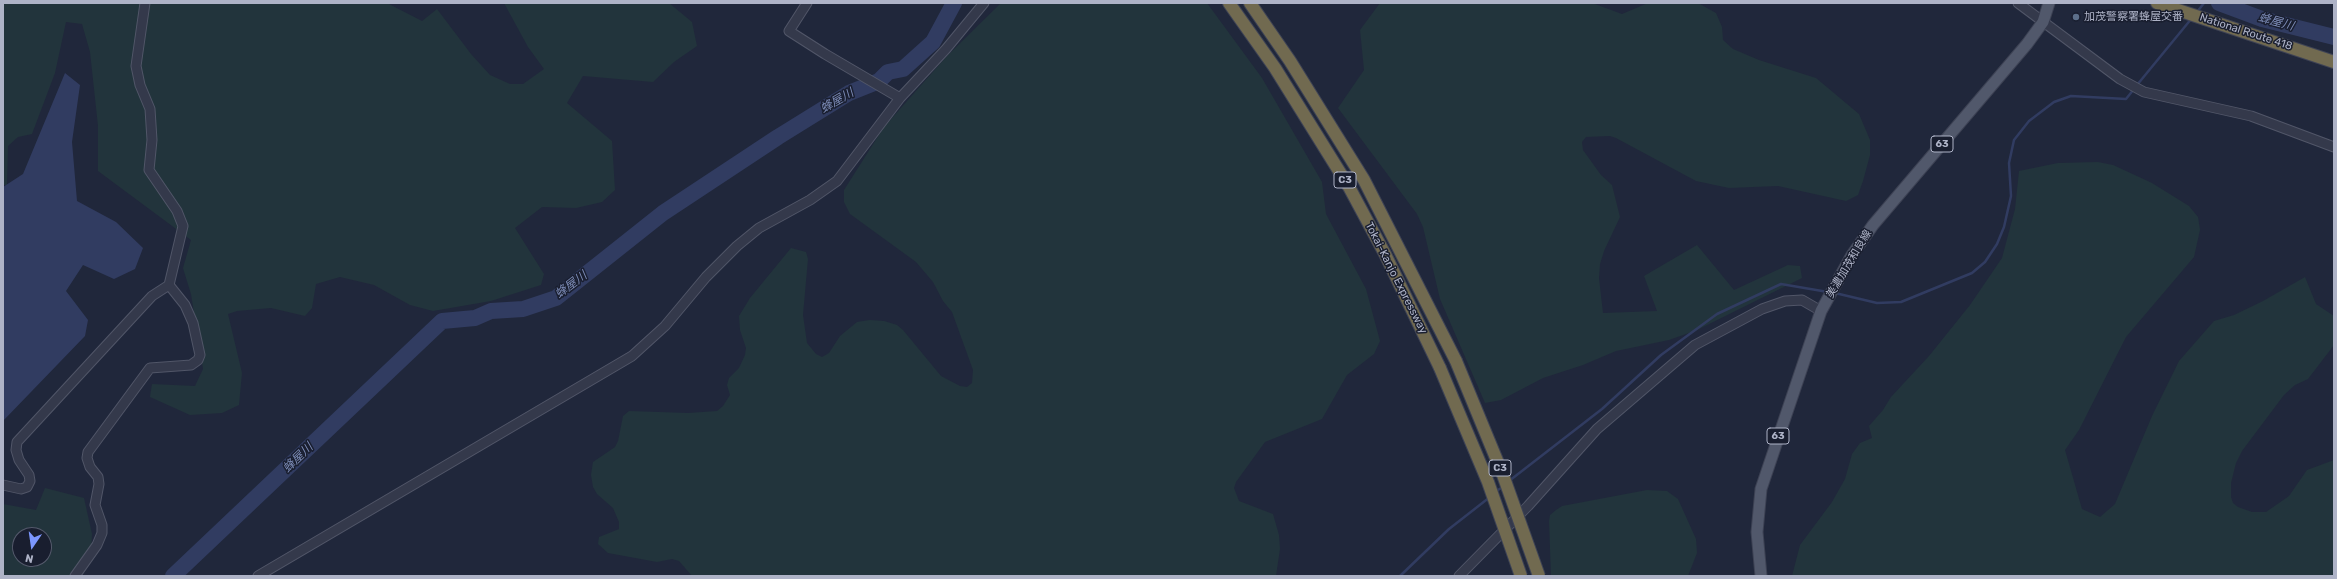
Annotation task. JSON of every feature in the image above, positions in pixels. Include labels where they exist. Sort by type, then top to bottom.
[{"type":"highway","name":"Tokai-Kanjo Expressway","points":[[1229,3],[1275,68],[1349,187],[1385,254],[1440,368],[1488,482],[1521,576]]},
{"type":"highway","name":"Tokai-Kanjo Expressway","points":[[1250,3],[1290,61],[1364,180],[1456,361],[1501,468],[1539,576]]},
{"type":"highway","name":"National Route 418","points":[[2157,3],[2334,62]]},
{"type":"main road","name":"美濃加茂和良線","points":[[1761,576],[1758,532],[1761,489],[1824,306],[1873,225],[2043,22],[2049,3]]},
{"type":"street","points":[[3,486],[21,489],[28,486],[30,481],[19,460],[16,450],[17,442],[152,296],[169,285],[183,226],[178,211],[149,170],[152,140],[150,109],[140,85],[136,66],[145,3]]},
{"type":"street","points":[[808,3],[790,31],[825,54],[900,98]]},
{"type":"street","points":[[258,576],[632,356],[665,326],[706,277],[737,246],[759,228],[810,200],[837,181],[900,98],[946,50],[984,3]]},
{"type":"street","points":[[2018,3],[2120,79],[2135,87],[2251,116],[2334,147]]},
{"type":"street","points":[[75,576],[98,545],[102,533],[102,525],[95,505],[99,484],[98,477],[90,467],[87,458],[88,452],[150,368],[155,366],[191,365],[198,360],[200,355],[193,323],[185,305],[169,285]]},
{"type":"street","points":[[1459,576],[1528,506],[1597,429],[1695,345],[1762,308],[1784,301],[1802,300],[1824,306]]},
{"type":"shaded area","points":[[3,3],[387,3],[422,21],[437,9],[471,54],[490,75],[510,84],[523,84],[544,69],[528,47],[504,3],[669,3],[692,22],[697,46],[674,62],[653,82],[583,76],[567,103],[612,141],[615,190],[602,202],[576,208],[542,207],[515,228],[544,274],[541,285],[491,301],[433,311],[410,305],[374,285],[340,277],[316,284],[312,308],[305,316],[271,308],[237,311],[228,314],[242,373],[239,405],[222,413],[190,415],[150,397],[152,384],[195,386],[203,369],[191,294],[183,268],[191,240],[98,171],[98,126],[90,52],[82,24],[66,22],[55,73],[32,134],[18,137],[8,146],[7,185],[3,185]]},
{"type":"shaded area","points":[[1001,3],[1207,3],[1262,78],[1322,182],[1326,214],[1366,289],[1380,341],[1374,354],[1347,375],[1322,419],[1265,442],[1236,482],[1234,488],[1239,501],[1273,514],[1279,535],[1280,549],[1276,576],[692,576],[679,561],[672,559],[657,562],[608,553],[598,544],[599,537],[619,529],[619,522],[613,508],[597,494],[593,487],[591,475],[593,462],[615,447],[618,441],[623,416],[629,411],[688,413],[717,411],[723,406],[730,395],[727,385],[729,378],[739,368],[745,355],[746,348],[740,330],[739,316],[750,298],[791,248],[806,252],[808,259],[803,315],[807,343],[816,354],[822,357],[829,353],[840,336],[857,322],[870,320],[884,321],[897,325],[903,330],[941,376],[960,386],[967,387],[972,383],[973,370],[952,312],[943,301],[933,282],[916,262],[850,214],[844,202],[844,190],[884,127],[947,56]]},
{"type":"shaded area","points":[[1380,3],[1592,3],[1622,14],[1648,3],[1698,3],[1716,13],[1722,27],[1723,40],[1733,49],[1759,60],[1816,78],[1859,114],[1870,140],[1870,155],[1858,195],[1846,201],[1778,186],[1729,188],[1696,181],[1616,138],[1610,136],[1586,137],[1582,142],[1583,150],[1601,175],[1612,185],[1620,217],[1604,251],[1600,264],[1599,278],[1603,313],[1657,311],[1644,276],[1697,245],[1734,290],[1788,265],[1800,266],[1802,278],[1697,330],[1669,340],[1616,351],[1583,365],[1543,378],[1501,400],[1485,403],[1440,299],[1423,227],[1417,214],[1338,108],[1364,70],[1360,30]]},
{"type":"shaded area","points":[[2098,162],[2113,165],[2152,183],[2189,206],[2198,217],[2200,230],[2194,257],[2126,337],[2079,430],[2065,450],[2082,509],[2100,517],[2115,504],[2152,416],[2179,361],[2214,321],[2234,315],[2263,301],[2305,277],[2316,304],[2334,316],[2334,345],[2308,379],[2295,385],[2284,395],[2242,451],[2236,463],[2231,483],[2231,497],[2233,503],[2238,507],[2252,512],[2266,512],[2289,496],[2307,470],[2334,460],[2334,576],[1792,576],[1800,545],[1832,502],[1845,479],[1852,454],[1860,443],[1872,438],[1869,426],[1883,410],[1891,397],[1929,356],[1970,305],[2002,258],[2015,209],[2019,171],[2058,163]]},
{"type":"shaded area","points":[[45,488],[84,498],[92,534],[91,555],[69,576],[3,576],[3,504],[36,510]]},
{"type":"shaded area","points":[[1647,490],[1667,491],[1678,499],[1696,539],[1697,553],[1688,576],[1551,576],[1550,515],[1562,506]]},
{"type":"water","points":[[65,73],[80,85],[72,142],[77,201],[116,222],[143,248],[135,269],[114,279],[83,265],[66,291],[88,320],[85,336],[3,421],[3,187],[23,174]]},
{"type":"waterway","name":"蜂屋川","points":[[173,576],[442,321],[475,318],[491,311],[523,309],[556,298],[663,213],[778,137],[849,93],[879,81],[888,72],[903,69],[933,42],[954,3]]},
{"type":"waterway","points":[[2197,12],[2204,3]]},
{"type":"waterway","name":"蜂屋川","points":[[2219,3],[2262,19],[2334,37]]},
{"type":"waterway","points":[[2137,85],[2192,18]]},
{"type":"waterway","points":[[1835,293],[1877,303],[1901,302],[1972,273],[1985,262],[1997,244],[2004,227],[2011,196],[2009,163],[2014,140],[2029,121],[2054,102],[2071,96],[2126,99],[2134,89]]},
{"type":"waterway","points":[[1509,481],[1602,409],[1661,355],[1717,314],[1781,284],[1828,292]]},
{"type":"waterway","points":[[1495,492],[1504,486]]},
{"type":"waterway","points":[[1400,576],[1449,529],[1490,497]]},
{"type":"place","name":"加茂警察署蜂屋交番","points":[[2076,17]]}]
